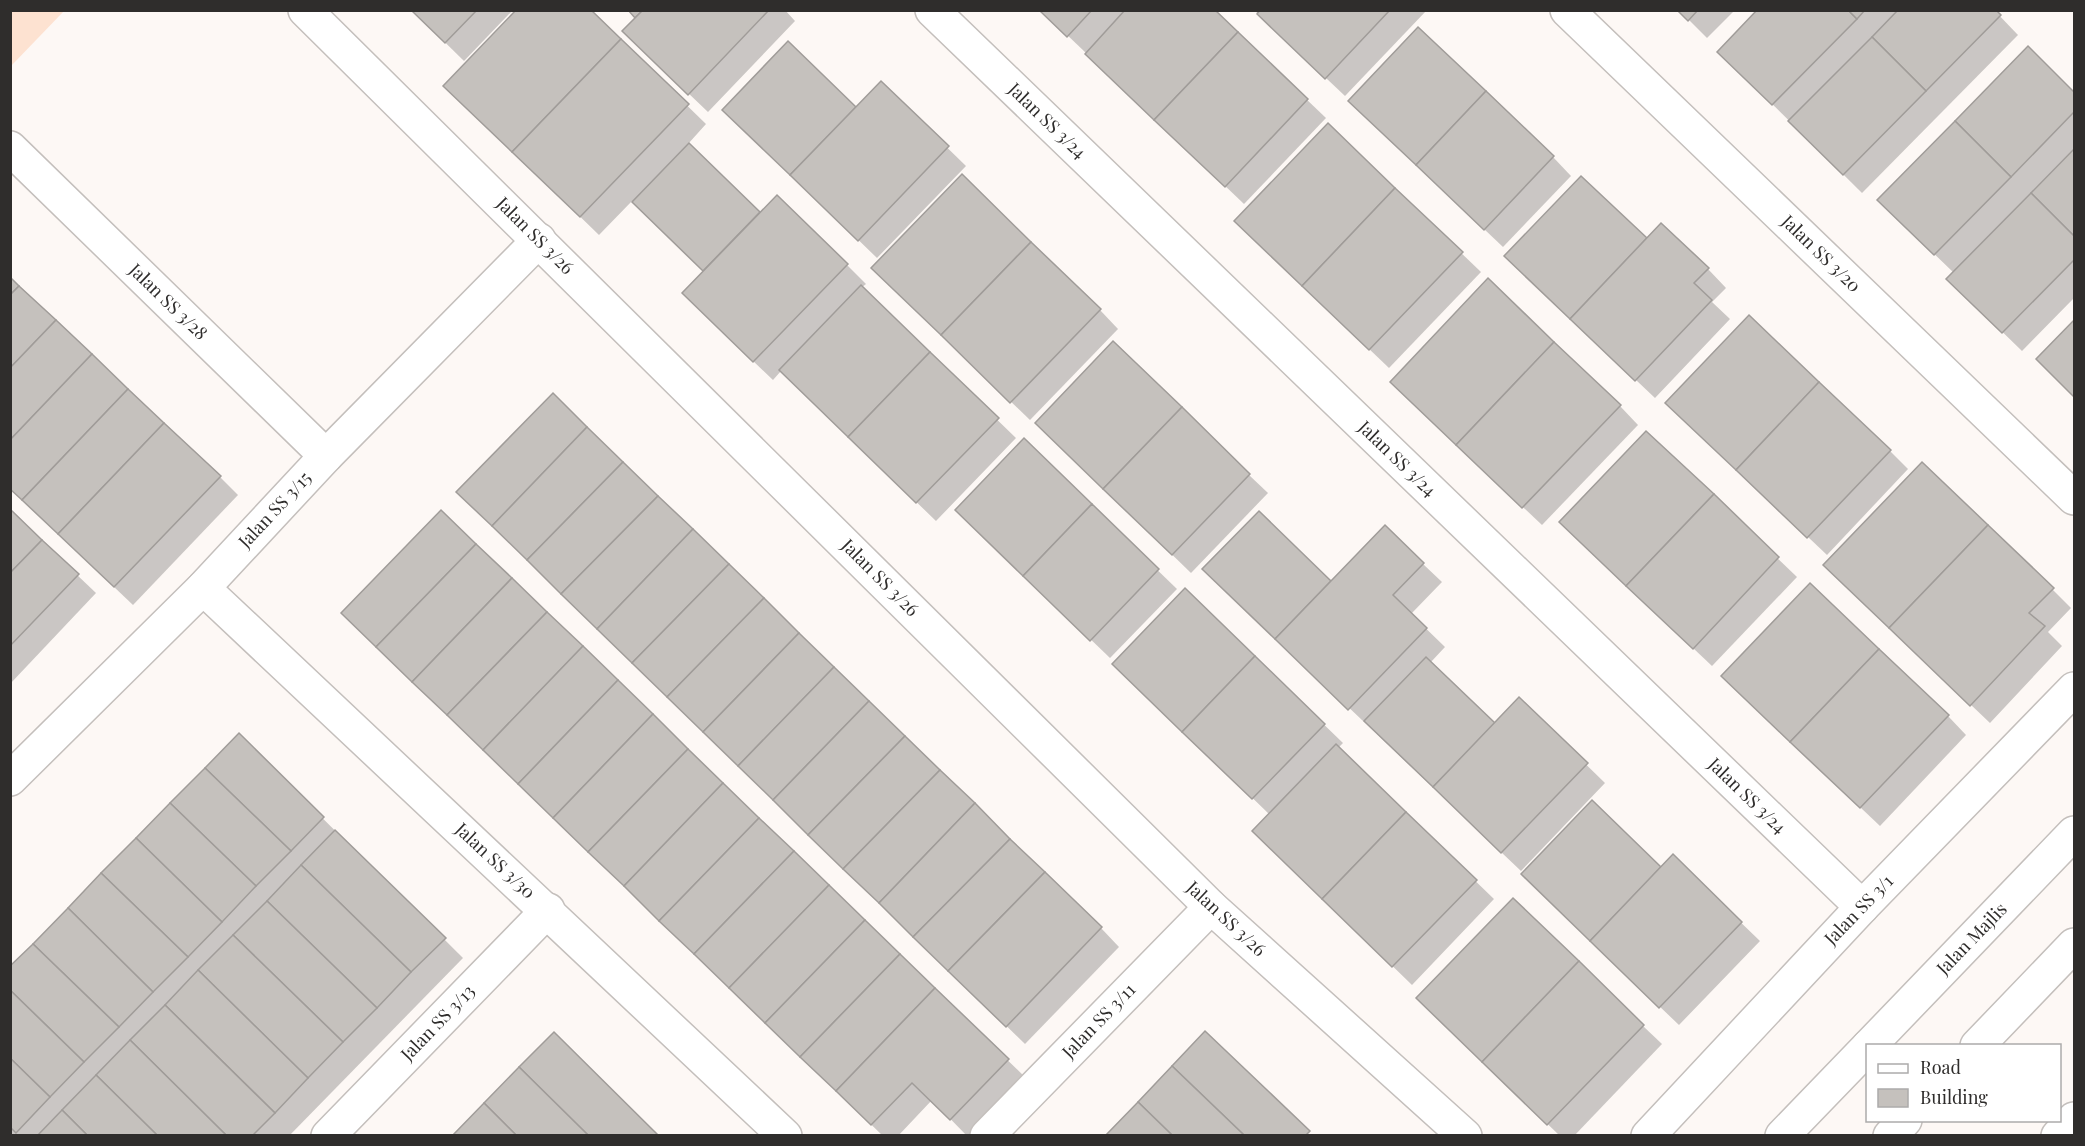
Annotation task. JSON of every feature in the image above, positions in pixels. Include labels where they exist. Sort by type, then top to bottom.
[{"type":"street","name":"Jalan SS 3/26","points":[[305,10],[1211,907],[1465,1136]]},
{"type":"street","name":"Jalan SS 3/24","points":[[932,10],[1862,907]]},
{"type":"street","name":"Jalan SS 3/20","points":[[1567,10],[2074,498]]},
{"type":"street","name":"Jalan SS 3/28","points":[[10,148],[326,456]]},
{"type":"street","name":"Jalan SS 3/15","points":[[10,779],[203,588],[326,456],[539,240]]},
{"type":"street","name":"Jalan SS 3/30","points":[[203,588],[548,910],[785,1136]]},
{"type":"street","name":"Jalan SS 3/1","points":[[1648,1136],[1862,907],[2074,689]]},
{"type":"street","name":"Jalan Majlis","points":[[1870,1044],[2074,833]]},
{"type":"street","name":"Jalan SS 3/11","points":[[987,1136],[1211,907]]},
{"type":"street","name":"Jalan SS 3/13","points":[[328,1136],[548,910]]},
{"type":"street","points":[[1979,1044],[2074,945]]},
{"type":"street","name":"Jalan Majlis","points":[[1782,1136],[1866,1048]]},
{"type":"street","points":[[2058,1136],[2074,1119]]},
{"type":"street","points":[[1890,1136],[1903,1122]]},
{"type":"shaded area","points":[[10,11],[64,11],[11,66]]},
{"type":"building","points":[[411,10],[477,10],[445,43]]},
{"type":"building","points":[[516,10],[591,10],[621,39],[512,152],[443,86]]},
{"type":"building","points":[[628,10],[643,10],[635,18]]},
{"type":"building","points":[[643,10],[769,10],[688,95],[622,31]]},
{"type":"building","points":[[1039,10],[1092,10],[1067,37]]},
{"type":"building","points":[[1125,10],[1215,10],[1238,32],[1154,120],[1085,54]]},
{"type":"building","points":[[1260,10],[1390,10],[1325,79],[1257,14]]},
{"type":"building","points":[[1677,10],[1698,10],[1688,21]]},
{"type":"building","points":[[1757,10],[1848,10],[1857,19],[1772,105],[1717,52]]},
{"type":"building","points":[[1848,10],[1865,10],[1857,19]]},
{"type":"building","points":[[1898,10],[1996,10],[2001,15],[1926,91],[1872,37]]},
{"type":"building","points":[[1418,27],[1486,91],[1416,165],[1348,101]]},
{"type":"building","points":[[1238,32],[1308,99],[1225,187],[1154,120]]},
{"type":"building","points":[[1872,37],[1926,91],[1843,175],[1788,121]]},
{"type":"building","points":[[621,39],[689,104],[580,217],[512,152]]},
{"type":"building","points":[[788,41],[856,107],[790,175],[722,110]]},
{"type":"building","points":[[2028,46],[2074,92],[2074,112],[2011,177],[1955,121]]},
{"type":"building","points":[[881,81],[949,146],[858,241],[790,175]]},
{"type":"building","points":[[1486,91],[1554,156],[1484,230],[1416,165]]},
{"type":"building","points":[[1955,121],[2011,177],[1934,255],[1877,200]]},
{"type":"building","points":[[1328,123],[1395,188],[1302,286],[1234,221]]},
{"type":"building","points":[[689,143],[760,212],[703,271],[632,202]]},
{"type":"building","points":[[2074,149],[2074,236],[2031,193]]},
{"type":"building","points":[[962,174],[1031,242],[941,335],[871,268]]},
{"type":"building","points":[[1581,176],[1647,238],[1570,319],[1504,256]]},
{"type":"building","points":[[1395,188],[1463,252],[1369,350],[1302,286]]},
{"type":"building","points":[[2031,193],[2074,236],[2074,260],[2002,333],[1946,279]]},
{"type":"building","points":[[777,195],[848,264],[753,362],[682,293]]},
{"type":"building","points":[[1661,223],[1709,268],[1694,283],[1712,300],[1635,381],[1570,319]]},
{"type":"building","points":[[1031,242],[1101,309],[1010,403],[941,335]]},
{"type":"building","points":[[10,277],[19,286],[10,295]]},
{"type":"building","points":[[1488,278],[1554,342],[1456,445],[1390,382]]},
{"type":"building","points":[[861,285],[930,352],[848,437],[779,370]]},
{"type":"building","points":[[19,286],[56,320],[10,368],[10,295]]},
{"type":"building","points":[[1749,315],[1819,382],[1736,470],[1665,403]]},
{"type":"building","points":[[56,320],[92,354],[10,440],[10,368]]},
{"type":"building","points":[[2074,320],[2074,397],[2036,359]]},
{"type":"building","points":[[1113,341],[1182,407],[1103,489],[1035,423]]},
{"type":"building","points":[[1554,342],[1621,405],[1522,508],[1456,445]]},
{"type":"building","points":[[930,352],[999,418],[916,503],[848,437]]},
{"type":"building","points":[[92,354],[128,389],[22,500],[10,489],[10,440]]},
{"type":"building","points":[[1819,382],[1891,450],[1807,538],[1736,470]]},
{"type":"building","points":[[128,389],[164,423],[58,534],[22,500]]},
{"type":"building","points":[[553,393],[587,427],[492,526],[456,492]]},
{"type":"building","points":[[1182,407],[1250,474],[1172,555],[1103,489]]},
{"type":"building","points":[[164,423],[221,476],[114,587],[58,534]]},
{"type":"building","points":[[587,427],[623,462],[527,560],[492,526]]},
{"type":"building","points":[[1646,431],[1714,494],[1626,586],[1559,522]]},
{"type":"building","points":[[1024,438],[1092,504],[1023,576],[955,510]]},
{"type":"building","points":[[623,462],[658,496],[561,594],[527,560]]},
{"type":"building","points":[[1922,462],[1988,525],[1889,628],[1823,565]]},
{"type":"building","points":[[1714,494],[1779,557],[1693,649],[1626,586]]},
{"type":"building","points":[[658,496],[693,529],[597,629],[561,594]]},
{"type":"building","points":[[1092,504],[1159,569],[1090,641],[1023,576]]},
{"type":"building","points":[[10,509],[42,540],[10,573]]},
{"type":"building","points":[[441,510],[476,544],[376,647],[341,613]]},
{"type":"building","points":[[1259,511],[1331,581],[1275,639],[1202,569]]},
{"type":"building","points":[[1385,525],[1424,563],[1393,595],[1427,628],[1348,710],[1275,639]]},
{"type":"building","points":[[1988,525],[2054,588],[2029,613],[2045,626],[1970,706],[1889,628]]},
{"type":"building","points":[[693,529],[729,564],[632,663],[597,629]]},
{"type":"building","points":[[42,540],[79,574],[10,646],[10,573]]},
{"type":"building","points":[[476,544],[512,578],[412,682],[376,647]]},
{"type":"building","points":[[729,564],[764,598],[667,697],[632,663]]},
{"type":"building","points":[[512,578],[547,612],[447,715],[412,682]]},
{"type":"building","points":[[1810,583],[1879,649],[1790,742],[1721,676]]},
{"type":"building","points":[[1185,588],[1255,656],[1182,732],[1112,664]]},
{"type":"building","points":[[764,598],[799,633],[703,732],[667,697]]},
{"type":"building","points":[[547,612],[583,646],[483,750],[447,715]]},
{"type":"building","points":[[799,633],[834,667],[738,766],[703,732]]},
{"type":"building","points":[[583,646],[618,680],[518,784],[483,750]]},
{"type":"building","points":[[1879,649],[1949,715],[1860,808],[1790,742]]},
{"type":"building","points":[[1255,656],[1325,724],[1252,799],[1182,732]]},
{"type":"building","points":[[1426,657],[1495,723],[1433,787],[1364,721]]},
{"type":"building","points":[[834,667],[869,701],[773,800],[738,766]]},
{"type":"building","points":[[618,680],[653,714],[553,818],[518,784]]},
{"type":"building","points":[[1519,697],[1588,763],[1501,853],[1433,787]]},
{"type":"building","points":[[869,701],[905,736],[808,835],[773,800]]},
{"type":"building","points":[[653,714],[688,749],[588,852],[553,818]]},
{"type":"building","points":[[239,733],[324,817],[291,851],[205,768]]},
{"type":"building","points":[[905,736],[940,770],[843,869],[808,835]]},
{"type":"building","points":[[1336,744],[1406,812],[1322,899],[1252,831]]},
{"type":"building","points":[[688,749],[723,783],[624,886],[588,852]]},
{"type":"building","points":[[205,768],[291,851],[256,886],[170,803]]},
{"type":"building","points":[[940,770],[975,803],[879,903],[843,869]]},
{"type":"building","points":[[723,783],[759,818],[659,921],[624,886]]},
{"type":"building","points":[[1592,800],[1661,867],[1590,941],[1521,874]]},
{"type":"building","points":[[170,803],[256,886],[222,922],[136,838]]},
{"type":"building","points":[[975,803],[1010,839],[913,937],[879,903]]},
{"type":"building","points":[[1406,812],[1477,880],[1392,967],[1322,899]]},
{"type":"building","points":[[759,818],[794,851],[694,954],[659,921]]},
{"type":"building","points":[[335,830],[446,938],[411,972],[301,865]]},
{"type":"building","points":[[136,838],[222,922],[188,957],[101,873]]},
{"type":"building","points":[[1010,839],[1045,872],[948,971],[913,937]]},
{"type":"building","points":[[794,851],[829,885],[729,988],[694,954]]},
{"type":"building","points":[[1673,854],[1742,922],[1659,1008],[1590,941]]},
{"type":"building","points":[[301,865],[411,972],[377,1008],[267,901]]},
{"type":"building","points":[[1045,872],[1102,927],[1006,1027],[948,971]]},
{"type":"building","points":[[101,873],[188,957],[153,992],[68,908]]},
{"type":"building","points":[[829,885],[865,920],[765,1023],[729,988]]},
{"type":"building","points":[[1513,898],[1579,961],[1482,1062],[1416,998]]},
{"type":"building","points":[[267,901],[377,1008],[343,1042],[233,935]]},
{"type":"building","points":[[68,908],[153,992],[119,1027],[33,944]]},
{"type":"building","points":[[865,920],[900,954],[800,1057],[765,1023]]},
{"type":"building","points":[[233,935],[343,1042],[308,1078],[198,970]]},
{"type":"building","points":[[33,944],[119,1027],[84,1062],[10,990],[10,966]]},
{"type":"building","points":[[900,954],[935,988],[836,1091],[800,1057]]},
{"type":"building","points":[[1579,961],[1644,1025],[1547,1125],[1482,1062]]},
{"type":"building","points":[[198,970],[308,1078],[275,1113],[165,1005]]},
{"type":"building","points":[[935,988],[1009,1059],[950,1120],[912,1083],[871,1125],[836,1091]]},
{"type":"building","points":[[10,990],[84,1062],[50,1097],[10,1058]]},
{"type":"building","points":[[165,1005],[275,1113],[252,1136],[227,1136],[130,1040]]},
{"type":"building","points":[[1205,1031],[1310,1131],[1305,1136],[1245,1136],[1172,1066]]},
{"type":"building","points":[[554,1032],[659,1136],[589,1136],[519,1067]]},
{"type":"building","points":[[130,1040],[227,1136],[158,1136],[96,1075]]},
{"type":"building","points":[[10,1058],[50,1097],[16,1133],[10,1127]]},
{"type":"building","points":[[1172,1066],[1245,1136],[1173,1136],[1138,1102]]},
{"type":"building","points":[[519,1067],[589,1136],[517,1136],[484,1103]]},
{"type":"building","points":[[96,1075],[158,1136],[88,1136],[62,1110]]},
{"type":"building","points":[[1138,1102],[1173,1136],[1105,1136]]},
{"type":"building","points":[[484,1103],[517,1136],[452,1136]]},
{"type":"building","points":[[62,1110],[88,1136],[37,1136]]}]
